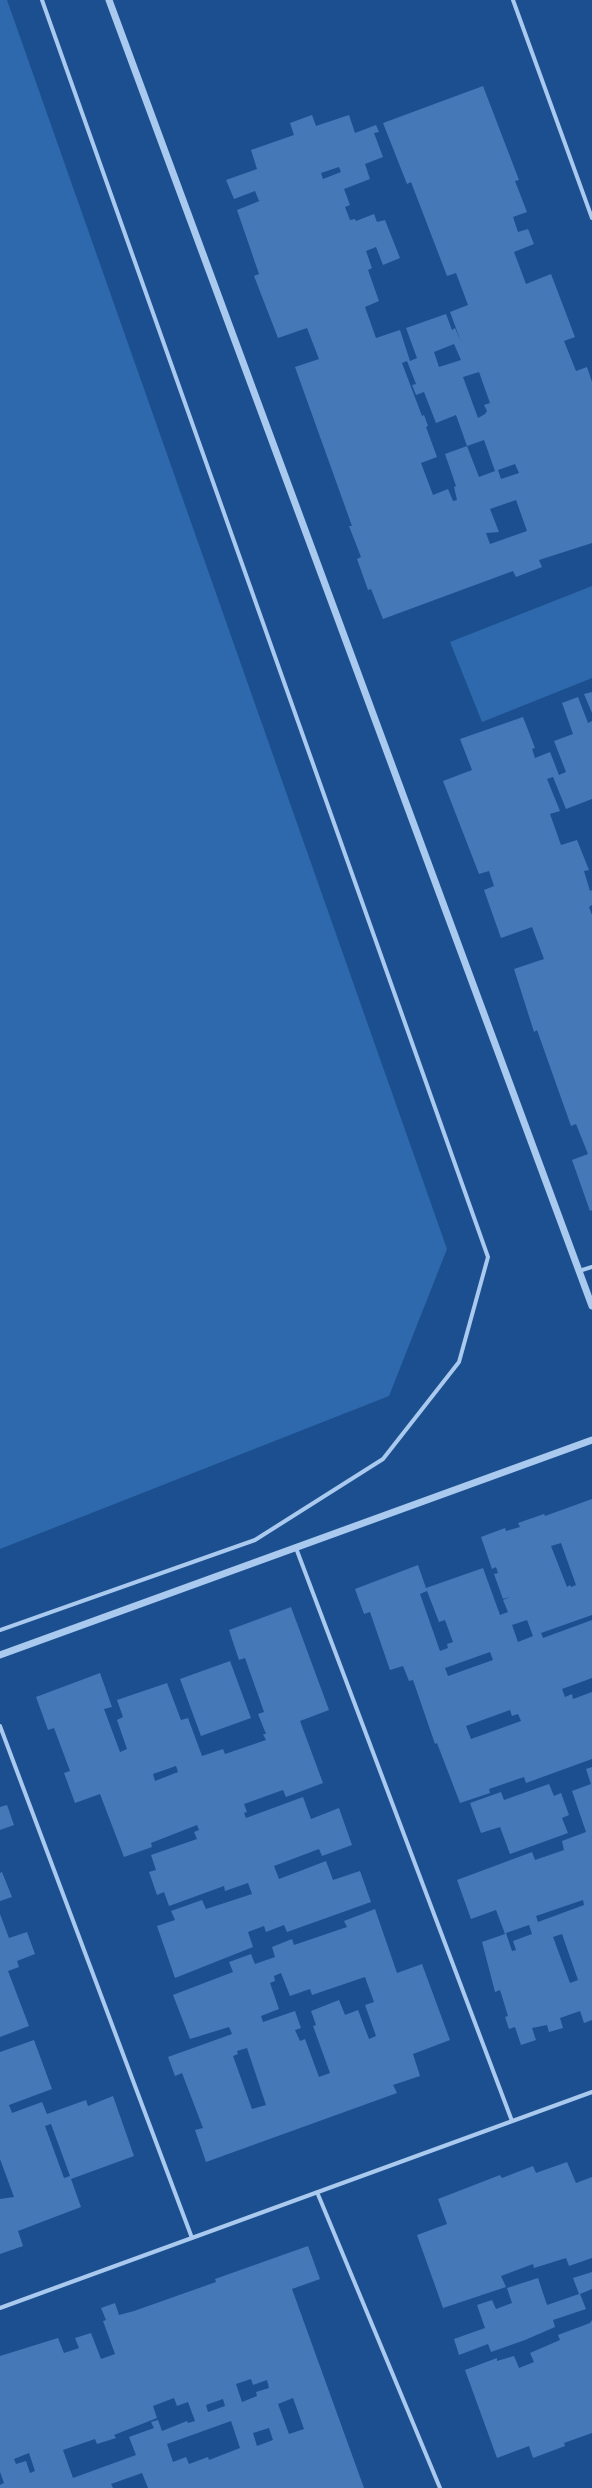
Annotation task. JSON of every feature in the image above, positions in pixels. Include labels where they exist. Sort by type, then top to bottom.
[{"type":"street","points":[[0,1630],[255,1540],[383,1459],[459,1362],[488,1257],[42,0]]},
{"type":"street","points":[[109,0],[592,1306]]},
{"type":"street","points":[[513,0],[592,218]]},
{"type":"street","points":[[579,1271],[592,1266]]},
{"type":"street","points":[[0,1655],[592,1440]]},
{"type":"street","points":[[296,1548],[512,2121]]},
{"type":"street","points":[[0,1726],[192,2238]]},
{"type":"street","points":[[0,2308],[592,2092]]},
{"type":"street","points":[[316,2192],[440,2488]]},
{"type":"shaded area","points":[[0,0],[7,0],[447,1249],[389,1396],[0,1549]]},
{"type":"shaded area","points":[[592,586],[592,678],[482,722],[450,642]]},
{"type":"building","points":[[483,86],[519,180],[515,181],[527,212],[513,217],[518,232],[528,229],[534,244],[514,252],[526,284],[551,274],[575,337],[564,341],[576,371],[587,367],[592,382],[592,543],[539,560],[542,567],[516,577],[513,571],[383,619],[371,589],[368,590],[357,559],[361,557],[349,526],[352,526],[295,367],[319,359],[307,328],[278,338],[254,276],[259,274],[237,210],[262,200],[259,201],[255,191],[234,199],[226,180],[257,169],[251,150],[294,135],[290,123],[312,115],[316,126],[349,115],[355,133],[376,125],[379,132],[374,133],[383,157],[365,164],[370,179],[344,189],[350,205],[345,207],[350,220],[355,219],[356,221],[374,214],[377,222],[385,220],[400,258],[383,265],[376,247],[366,251],[372,268],[368,270],[379,301],[365,307],[376,338],[400,330],[410,361],[417,358],[406,328],[446,314],[452,330],[455,328],[461,342],[450,312],[468,305],[456,273],[447,276],[411,182],[407,184],[383,123]],"holes":[[[339,167],[341,172],[323,179],[321,173]],[[454,344],[461,360],[439,367],[434,352]],[[407,361],[416,384],[412,385],[416,395],[424,392],[436,423],[456,415],[467,446],[445,454],[456,486],[454,487],[457,500],[453,501],[448,489],[433,495],[421,463],[437,457],[426,427],[428,426],[424,415],[422,416],[402,363]],[[479,372],[490,403],[484,405],[487,411],[478,418],[463,377]],[[484,440],[495,471],[479,477],[467,446]],[[515,464],[519,473],[501,479],[498,470]],[[516,500],[527,531],[490,544],[486,533],[499,532],[490,509]]]},
{"type":"building","points":[[592,692],[592,713],[584,694]]},
{"type":"building","points":[[578,697],[588,723],[592,721],[592,799],[566,809],[553,777],[547,779],[560,811],[550,814],[561,845],[577,840],[589,870],[584,871],[590,891],[592,890],[592,905],[589,907],[592,915],[592,1210],[590,1211],[572,1160],[588,1154],[576,1124],[571,1126],[537,1030],[534,1032],[514,969],[544,959],[532,927],[501,938],[484,890],[494,886],[489,871],[479,874],[443,781],[472,770],[460,739],[523,717],[535,748],[532,749],[535,758],[550,752],[559,775],[566,772],[554,741],[573,734],[562,703]]},
{"type":"building","points":[[592,1499],[592,1615],[541,1633],[543,1638],[592,1620],[592,1678],[562,1689],[565,1697],[572,1694],[573,1699],[592,1692],[592,1759],[526,1783],[524,1777],[489,1789],[490,1793],[460,1803],[437,1743],[435,1744],[413,1680],[409,1681],[403,1666],[390,1670],[370,1612],[364,1614],[355,1589],[418,1565],[426,1588],[483,1568],[500,1615],[508,1612],[503,1600],[510,1597],[503,1599],[494,1574],[498,1573],[496,1567],[492,1569],[481,1537],[505,1528],[506,1531],[520,1527],[518,1523],[544,1514],[545,1516]],"holes":[[[561,1543],[576,1585],[571,1587],[570,1585],[567,1587],[551,1546]],[[427,1591],[439,1622],[445,1620],[453,1642],[447,1644],[448,1648],[440,1651],[420,1594]],[[527,1620],[533,1636],[518,1642],[512,1625]],[[490,1652],[493,1660],[448,1676],[445,1668]],[[510,1710],[512,1716],[518,1714],[521,1721],[471,1739],[466,1726]]]},
{"type":"building","points":[[291,1607],[329,1710],[300,1721],[323,1783],[286,1797],[283,1790],[244,1804],[247,1812],[244,1813],[246,1818],[303,1797],[311,1819],[339,1808],[352,1845],[322,1856],[319,1849],[274,1866],[279,1879],[326,1861],[333,1880],[360,1871],[371,1902],[287,1932],[284,1925],[266,1932],[264,1926],[248,1932],[253,1947],[175,1978],[157,1926],[175,1920],[171,1911],[202,1900],[206,1909],[252,1894],[248,1883],[225,1891],[224,1886],[169,1906],[164,1892],[157,1895],[149,1872],[156,1870],[151,1855],[197,1839],[194,1832],[199,1830],[197,1825],[151,1843],[152,1847],[124,1857],[100,1794],[75,1803],[64,1773],[70,1771],[54,1728],[48,1730],[36,1697],[100,1673],[112,1707],[104,1709],[120,1752],[127,1749],[117,1720],[123,1717],[117,1700],[167,1683],[181,1720],[188,1718],[202,1756],[223,1749],[225,1754],[266,1740],[263,1734],[266,1734],[258,1714],[264,1712],[245,1658],[239,1660],[229,1630]],"holes":[[[176,1766],[178,1772],[155,1781],[153,1774]]]},
{"type":"building","points":[[230,1661],[251,1718],[201,1736],[180,1679]]},
{"type":"building","points":[[592,1767],[592,2020],[584,2023],[580,2011],[560,2018],[563,2028],[549,2032],[547,2025],[532,2028],[536,2040],[521,2045],[515,2027],[509,2029],[505,2017],[508,2016],[500,1990],[495,1992],[482,1942],[505,1934],[496,1910],[471,1919],[457,1880],[532,1852],[535,1860],[564,1850],[562,1841],[586,1832],[572,1791],[591,1784],[586,1769]],"holes":[[[583,1900],[584,1905],[538,1922],[536,1916]],[[529,1925],[532,1934],[513,1941],[516,1950],[512,1951],[506,1933]],[[562,1934],[578,1980],[570,1983],[553,1937]]]},
{"type":"building","points":[[549,1784],[554,1796],[561,1793],[569,1815],[562,1818],[568,1833],[510,1854],[500,1827],[481,1833],[470,1803],[501,1792],[504,1800]]},
{"type":"building","points":[[7,1805],[14,1825],[0,1830],[0,1807]]},
{"type":"building","points":[[2,1872],[12,1897],[0,1901],[0,1873]]},
{"type":"building","points":[[375,1909],[397,1973],[422,1964],[450,2040],[413,2054],[420,2076],[393,2085],[397,2093],[206,2162],[195,2130],[203,2128],[182,2073],[175,2076],[168,2057],[232,2034],[229,2027],[190,2039],[173,1995],[233,1972],[229,1962],[251,1954],[255,1964],[275,1957],[272,1947],[292,1939],[294,1945],[347,1927],[344,1921]],"holes":[[[281,1973],[290,1996],[310,1989],[312,1995],[365,1977],[374,2002],[365,2005],[376,2036],[369,2039],[358,2010],[345,2015],[339,2000],[311,2011],[316,2025],[313,2026],[330,2073],[319,2077],[305,2039],[300,2041],[295,2030],[301,2028],[295,2011],[263,2022],[261,2016],[279,2009],[270,1983],[275,1981],[274,1976]],[[247,2048],[266,2105],[252,2109],[233,2056],[238,2054],[237,2051]]]},
{"type":"building","points":[[0,1914],[9,1938],[27,1932],[35,1954],[17,1961],[19,1967],[8,1971],[29,2026],[0,2037]]},
{"type":"building","points":[[34,2040],[52,2089],[9,2105],[12,2113],[42,2102],[47,2114],[86,2100],[88,2106],[113,2096],[134,2156],[71,2179],[81,2207],[18,2231],[23,2246],[0,2254],[0,2199],[14,2197],[0,2159],[0,2052]],"holes":[[[51,2124],[70,2176],[64,2178],[45,2126]]]},
{"type":"building","points":[[567,2162],[576,2183],[592,2177],[592,2258],[569,2266],[566,2258],[534,2268],[533,2264],[501,2276],[506,2287],[443,2308],[417,2235],[447,2224],[438,2199],[500,2175],[502,2178],[533,2166],[536,2173]]},
{"type":"building","points":[[308,2246],[320,2279],[292,2289],[364,2488],[148,2488],[142,2473],[111,2484],[113,2488],[0,2488],[0,2485],[4,2483],[0,2472],[0,2356],[58,2338],[64,2353],[79,2348],[75,2338],[91,2333],[101,2359],[115,2354],[103,2321],[106,2320],[101,2308],[115,2303],[119,2315],[216,2282],[215,2279]],"holes":[[[251,2379],[253,2385],[267,2380],[269,2388],[256,2392],[257,2396],[242,2402],[236,2384]],[[174,2398],[177,2406],[188,2402],[195,2421],[188,2423],[187,2421],[162,2431],[158,2420],[151,2422],[154,2428],[129,2437],[136,2455],[73,2478],[63,2450],[95,2439],[97,2444],[116,2438],[114,2435],[157,2418],[153,2406]],[[293,2398],[304,2429],[289,2434],[278,2404]],[[223,2399],[225,2406],[208,2412],[206,2405]],[[231,2421],[240,2448],[209,2460],[208,2457],[189,2464],[186,2457],[173,2462],[167,2444]],[[269,2428],[273,2440],[257,2446],[253,2433]],[[29,2453],[35,2471],[30,2473],[26,2461],[16,2464],[14,2459]]]},
{"type":"building","points":[[592,2272],[592,2289],[580,2294],[586,2309],[553,2320],[555,2327],[525,2340],[491,2352],[488,2344],[459,2355],[454,2339],[485,2328],[477,2305],[492,2300],[496,2309],[512,2303],[507,2288],[538,2278],[547,2305],[579,2294],[573,2278]]},
{"type":"building","points":[[592,2320],[592,2433],[564,2443],[565,2446],[533,2458],[529,2446],[497,2458],[465,2370],[497,2358],[497,2361],[514,2356],[519,2368],[534,2362],[530,2353],[560,2340],[558,2335],[590,2323]]}]
